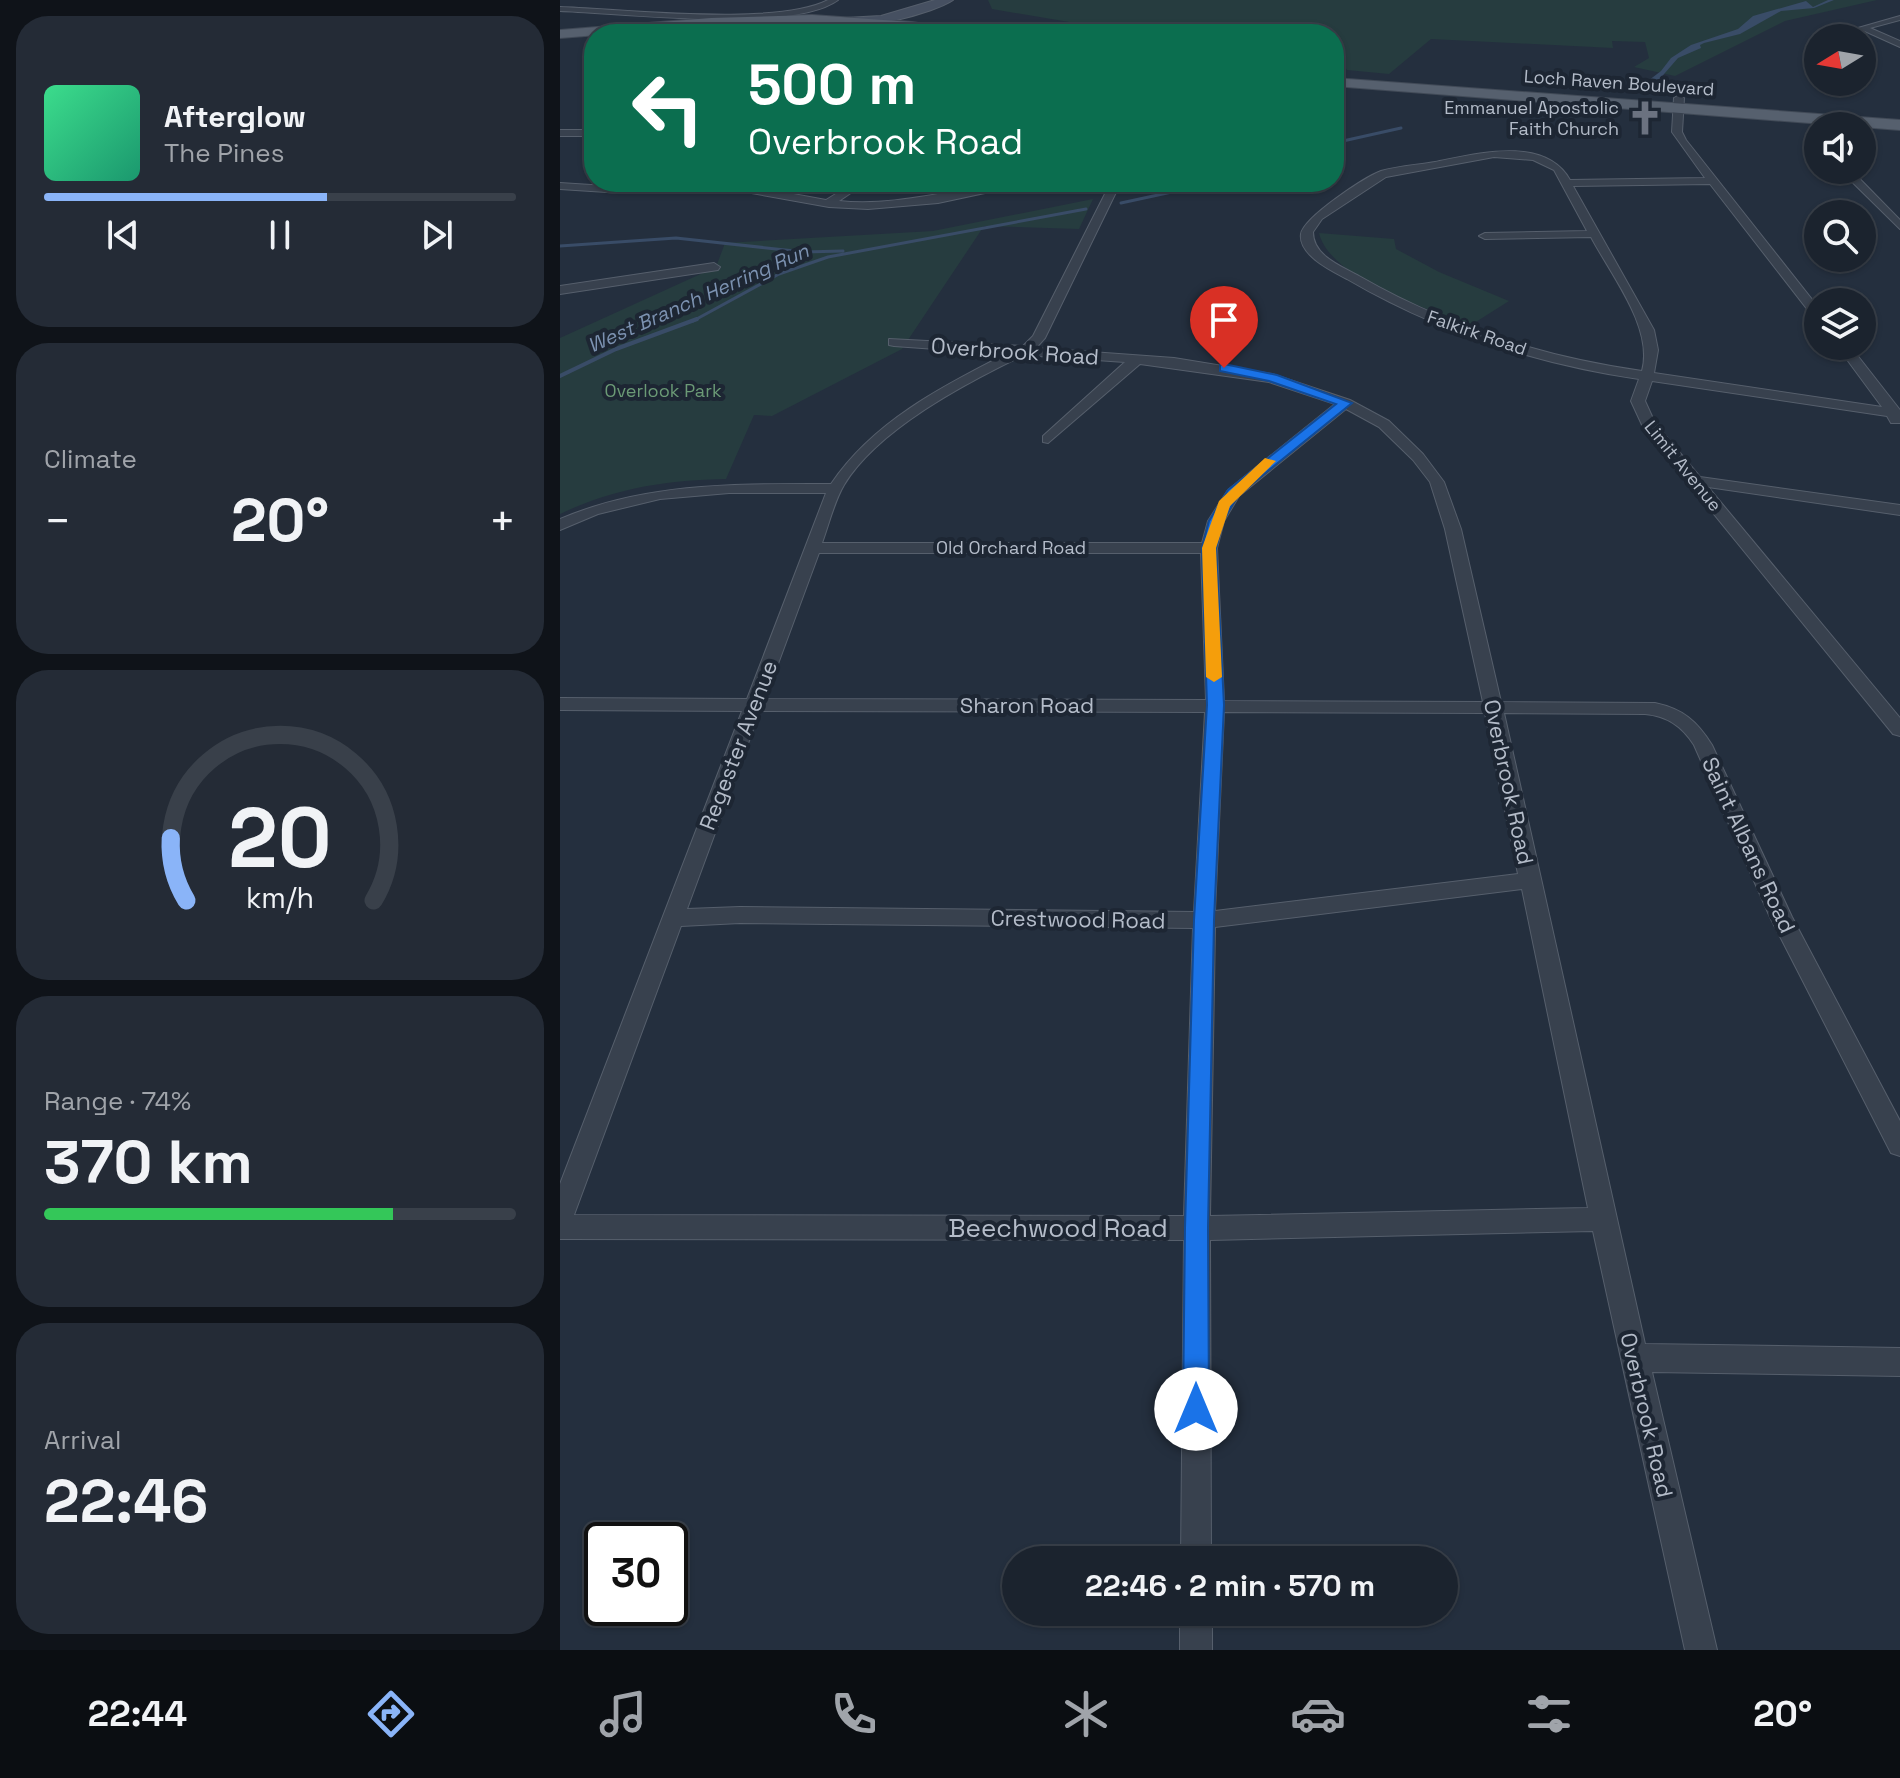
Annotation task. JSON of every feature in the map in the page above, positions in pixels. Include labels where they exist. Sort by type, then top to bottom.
[{"type":"main road","points":[[730,24],[882,15],[918,8]]},
{"type":"main road","points":[[918,8],[909,15],[910,20],[925,24]]},
{"type":"main road","points":[[808,18],[882,20],[905,24]]},
{"type":"main road","points":[[560,37],[584,35]]},
{"type":"main road","points":[[560,37],[584,37]]},
{"type":"main road","name":"Loch Raven Boulevard","points":[[1344,79],[1900,115]]},
{"type":"main road","name":"Loch Raven Boulevard","points":[[1678,103],[1804,120]]},
{"type":"main road","name":"Loch Raven Boulevard","points":[[1876,124],[1900,125]]},
{"type":"street","points":[[560,9],[697,17],[817,10],[834,0]]},
{"type":"street","points":[[825,24],[882,20],[947,0]]},
{"type":"street","points":[[1900,18],[1862,28],[1900,44]]},
{"type":"street","points":[[1678,103],[1679,137],[1804,297]]},
{"type":"street","points":[[560,133],[584,133]]},
{"type":"street","name":"Limit Avenue","points":[[1511,154],[1552,164],[1567,183],[1648,330],[1654,351],[1638,401],[1648,424],[1900,730]]},
{"type":"street","name":"Falkirk Road","points":[[1511,154],[1439,162],[1376,177],[1318,217],[1307,232],[1307,242],[1324,261],[1396,303],[1514,348],[1647,376],[1896,414]]},
{"type":"street","points":[[1567,183],[1712,181]]},
{"type":"street","points":[[1859,184],[1900,226]]},
{"type":"street","points":[[560,186],[584,188]]},
{"type":"street","points":[[770,192],[828,203],[910,203],[973,192]]},
{"type":"street","points":[[828,203],[846,192]]},
{"type":"street","name":"Regester Avenue","points":[[560,1218],[835,488],[849,465],[885,429],[1039,338],[1111,192]]},
{"type":"street","points":[[1485,236],[1594,234]]},
{"type":"street","points":[[560,290],[714,267]]},
{"type":"street","name":"Overbrook Road","points":[[894,342],[1137,359],[1240,371],[1296,385],[1345,403],[1384,424],[1418,457],[1437,482],[1453,529],[1603,1219],[1701,1650]]},
{"type":"street","points":[[1048,439],[1137,359]]},
{"type":"street","points":[[1854,360],[1896,414],[1900,428]]},
{"type":"street","points":[[1196,1546],[1197,1228],[1204,920],[1215,705],[1209,548],[1220,513],[1233,493],[1345,403]]},
{"type":"street","points":[[1695,481],[1900,510]]},
{"type":"street","points":[[560,525],[601,507],[653,494],[835,488]]},
{"type":"street","name":"Old Orchard Road","points":[[813,548],[1209,548]]},
{"type":"street","name":"Sharon Road","points":[[560,704],[1493,707]]},
{"type":"street","name":"Saint Albans Road","points":[[1493,707],[1657,709],[1675,714],[1690,725],[1703,745],[1781,917],[1900,1145]]},
{"type":"street","name":"Crestwood Road","points":[[673,918],[740,915],[1204,920],[1530,880]]},
{"type":"street","name":"Beechwood Road","points":[[560,1227],[1197,1228],[1603,1219]]},
{"type":"street","points":[[1634,1358],[1900,1362]]},
{"type":"street","points":[[1196,1626],[1196,1650]]},
{"type":"green space","points":[[988,0],[1877,0],[1785,21],[1675,76],[1634,67],[1649,58],[1645,42],[1612,41],[1613,48],[1431,39],[1389,74],[1347,70],[1344,66],[1344,24],[1075,23],[992,9]]},
{"type":"green space","name":"Overlook Park","points":[[1093,199],[1079,229],[984,226],[902,349],[772,416],[754,415],[726,479],[641,487],[600,498],[560,514],[560,338],[716,267],[725,243],[933,231]]},
{"type":"green space","points":[[1319,233],[1394,239],[1396,249],[1439,272],[1509,301],[1471,325],[1453,319],[1383,291],[1361,278],[1341,265],[1327,250]]},
{"type":"water","points":[[1834,0],[1814,8],[1781,11],[1740,34],[1704,43],[1700,45],[1701,48],[1678,58],[1658,81],[1659,85],[1648,90],[1640,87],[1661,71],[1671,58],[1691,45],[1738,29],[1753,16],[1806,1],[1813,7]]},
{"type":"waterway","name":"West Branch Herring Run","points":[[1344,141],[1401,128]]},
{"type":"waterway","name":"West Branch Herring Run","points":[[1121,203],[1172,192]]},
{"type":"waterway","name":"West Branch Herring Run","points":[[696,319],[779,274],[828,257],[1086,209]]},
{"type":"waterway","points":[[560,246],[676,238],[804,252],[843,251]]},
{"type":"waterway","name":"West Branch Herring Run","points":[[560,376],[616,349],[696,319]]},
{"type":"slow traffic","points":[[1214,677],[1209,548],[1224,504],[1270,461]]},
{"type":"place","name":"Emmanuel Apostolic Faith Church","points":[[1645,118]]},
{"type":"route","points":[[1196,1409],[1204,920],[1215,705],[1209,548],[1216,521],[1233,493],[1345,403],[1272,378],[1224,368]]}]
